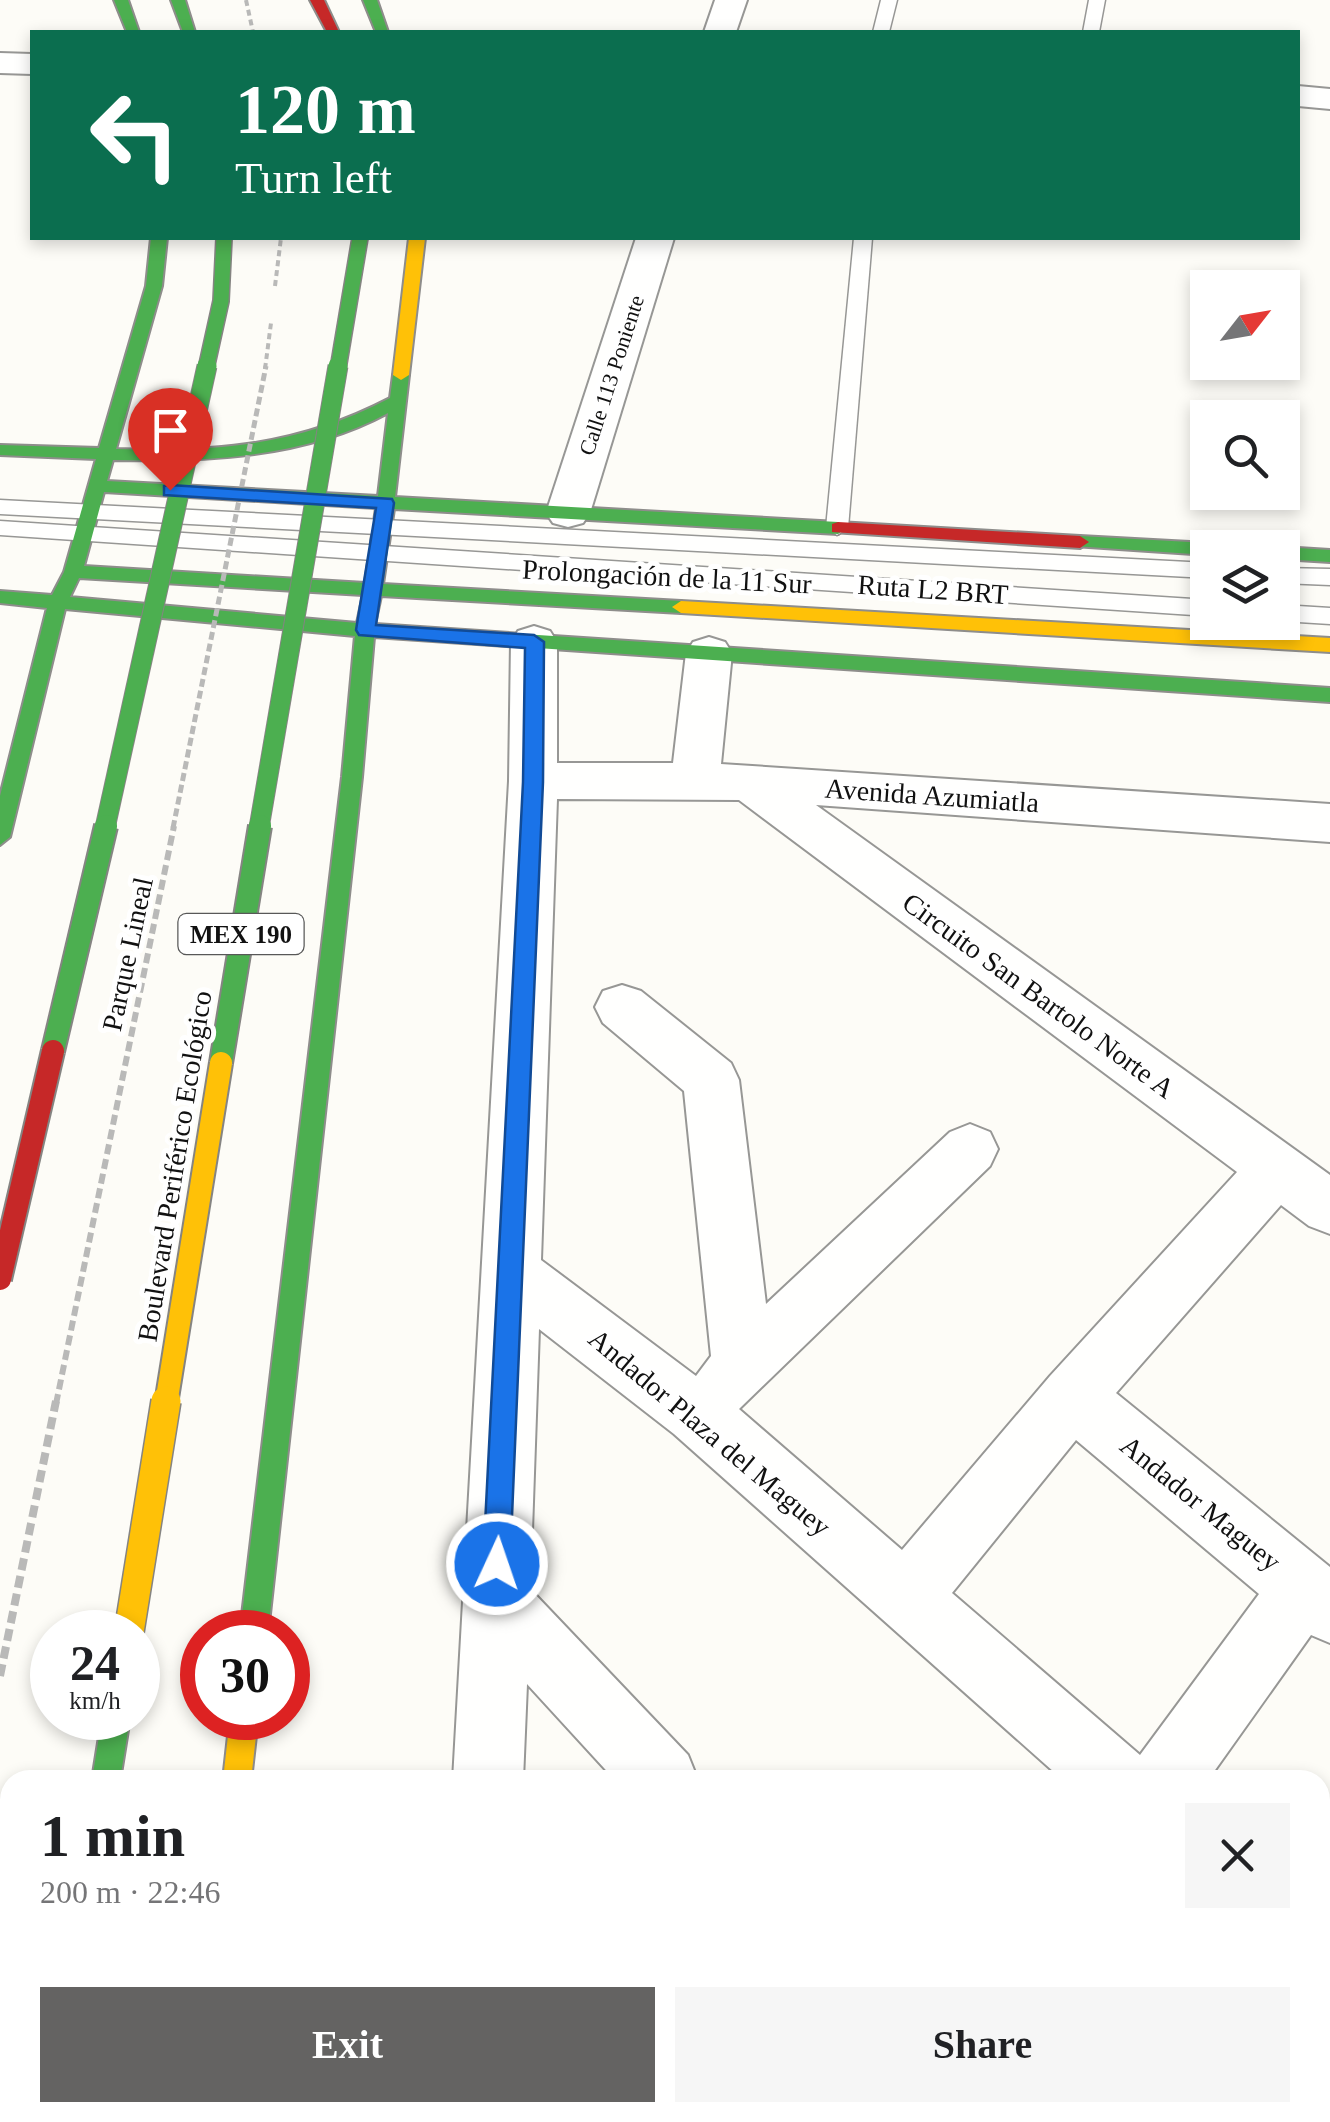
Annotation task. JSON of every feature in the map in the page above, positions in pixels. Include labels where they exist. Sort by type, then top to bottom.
[{"type":"main road","points":[[120,0],[132,30]]},
{"type":"main road","points":[[178,0],[189,30]]},
{"type":"main road","points":[[317,0],[332,30]]},
{"type":"main road","points":[[370,0],[381,30]]},
{"type":"main road","points":[[0,836],[45,627],[58,602],[64,571],[88,523],[88,486],[108,453],[154,286],[158,240]]},
{"type":"main road","points":[[0,1278],[130,722],[221,301],[224,240]]},
{"type":"main road","name":"Boulevard Periférico Ecológico","points":[[133,1610],[284,672],[360,240]]},
{"type":"main road","points":[[257,1610],[352,777],[365,630],[386,503],[417,240]]},
{"type":"main road","points":[[0,450],[249,451],[337,430],[398,401]]},
{"type":"main road","name":"Prolongación de la 11 Sur","points":[[88,486],[1190,548]]},
{"type":"main road","points":[[1300,554],[1330,556]]},
{"type":"main road","name":"Prolongación de la 11 Sur","points":[[64,571],[1330,645]]},
{"type":"main road","points":[[0,597],[365,630],[1330,695]]},
{"type":"main road","points":[[108,1770],[112,1740]]},
{"type":"main road","points":[[238,1770],[242,1740]]},
{"type":"street","points":[[721,30],[731,0]]},
{"type":"street","points":[[0,64],[30,64]]},
{"type":"street","points":[[1300,96],[1330,99]]},
{"type":"street","name":"Calle 113 Poniente","points":[[568,512],[654,240]]},
{"type":"street","points":[[488,1770],[533,782],[534,642]]},
{"type":"street","points":[[695,782],[709,653]]},
{"type":"street","name":"Avenida Azumiatla","points":[[533,782],[748,782],[1330,823]]},
{"type":"street","name":"Circuito San Bartolo Norte A","points":[[748,782],[1330,1208]]},
{"type":"street","points":[[622,1007],[711,1080],[743,1366]]},
{"type":"street","points":[[696,1413],[970,1149]]},
{"type":"street","points":[[906,1597],[1072,1397],[1277,1169]]},
{"type":"street","name":"Andador Plaza del Maguey","points":[[511,1272],[696,1413],[1105,1770]]},
{"type":"street","name":"Andador Maguey","points":[[1072,1397],[1317,1599]]},
{"type":"street","points":[[1173,1770],[1317,1599]]},
{"type":"street","points":[[495,1601],[654,1770]]},
{"type":"lane","points":[[882,30],[889,0]]},
{"type":"lane","points":[[1090,30],[1097,0]]},
{"type":"lane","points":[[837,528],[862,240]]},
{"type":"lane","name":"Ruta L2 BRT","points":[[0,506],[88,523]]},
{"type":"lane","name":"Ruta L2 BRT","points":[[0,528],[88,523],[381,540],[1190,570]]},
{"type":"lane","name":"Ruta L2 BRT","points":[[381,540],[1190,607]]},
{"type":"lane","points":[[1300,575],[1330,577]]},
{"type":"lane","points":[[1300,614],[1330,616]]},
{"type":"path","points":[[246,0],[253,30]]},
{"type":"path","points":[[274,294],[282,240]]},
{"type":"path","name":"Parque Lineal","points":[[0,1676],[263,388],[272,313]]},
{"type":"traffic: fast","points":[[121,0],[132,30]]},
{"type":"traffic: fast","points":[[178,0],[188,30]]},
{"type":"traffic: fast","points":[[370,0],[381,30]]},
{"type":"traffic: fast","points":[[0,837],[58,602],[73,572],[154,286],[159,240]]},
{"type":"traffic: fast","points":[[53,1051],[130,722],[221,301],[224,240]]},
{"type":"traffic: fast","points":[[221,1063],[314,492],[360,240]]},
{"type":"traffic: fast","points":[[257,1610],[352,777],[365,630],[380,552],[401,375]]},
{"type":"traffic: fast","points":[[0,450],[170,455],[254,449],[336,431],[398,401]]},
{"type":"traffic: fast","points":[[98,486],[838,528]]},
{"type":"traffic: fast","points":[[1080,542],[1190,548]]},
{"type":"traffic: fast","points":[[1300,554],[1330,556]]},
{"type":"traffic: fast","points":[[73,572],[681,607]]},
{"type":"traffic: fast","points":[[0,597],[365,630],[1330,695]]},
{"type":"traffic: fast","points":[[108,1770],[112,1740]]},
{"type":"traffic: slow","points":[[401,375],[417,240]]},
{"type":"traffic: slow","points":[[681,607],[1330,645]]},
{"type":"traffic: slow","points":[[133,1610],[221,1063]]},
{"type":"traffic: slow","points":[[238,1770],[242,1740]]},
{"type":"traffic: jam","points":[[317,0],[332,30]]},
{"type":"traffic: jam","points":[[838,528],[1080,542]]},
{"type":"traffic: jam","points":[[0,1279],[53,1051]]},
{"type":"route","points":[[170,490],[386,503],[365,630],[534,642],[533,782],[497,1564]]}]
